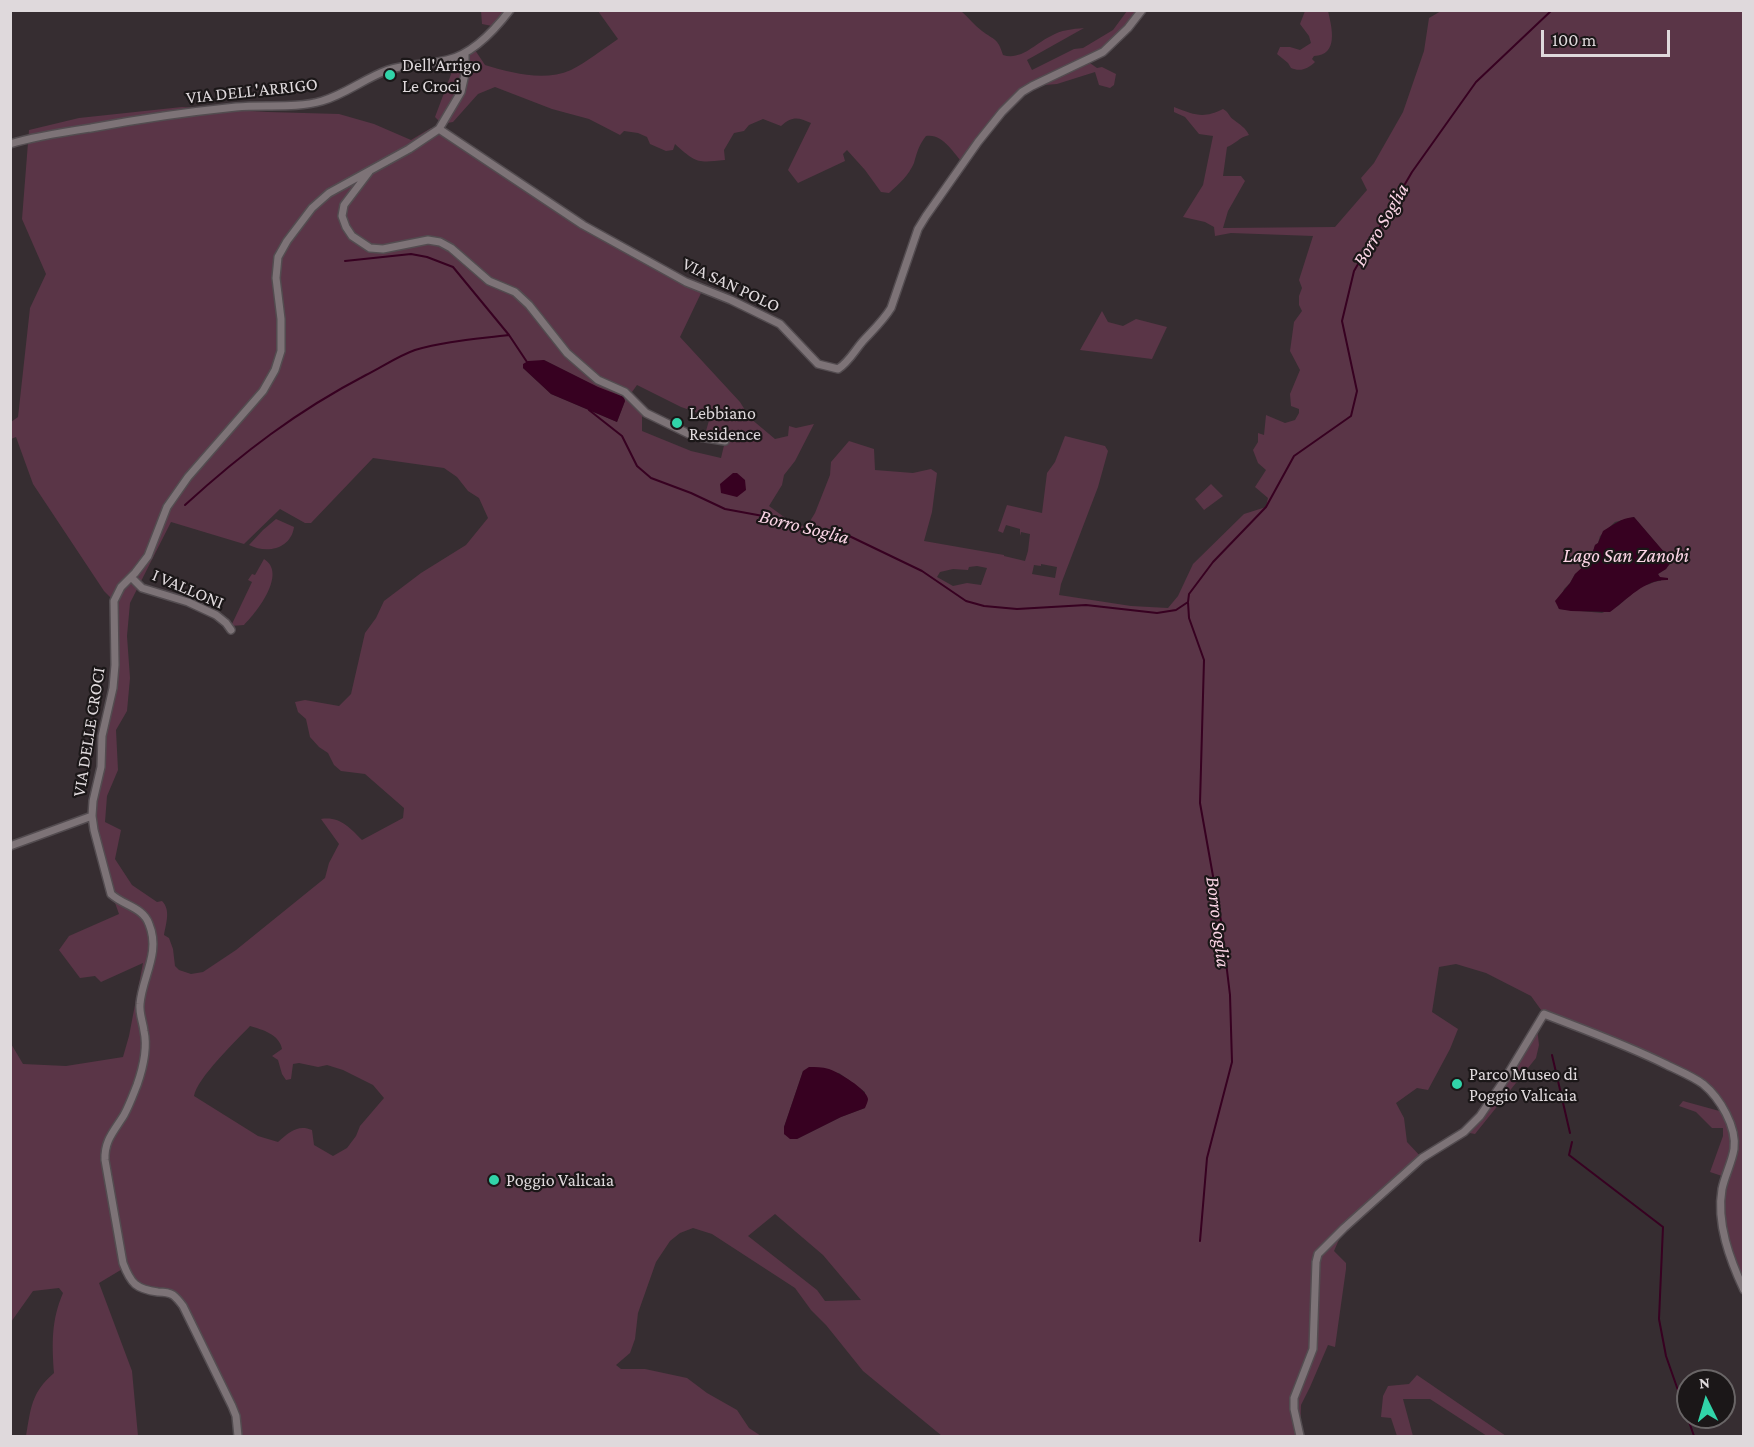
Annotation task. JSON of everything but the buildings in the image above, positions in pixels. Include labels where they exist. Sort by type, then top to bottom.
[{"type":"street","name":"VIA DELL'ARRIGO","points":[[10,144],[153,117],[239,107],[307,104],[322,101],[387,71],[412,64],[446,60],[465,53],[483,39],[510,10]]},
{"type":"street","name":"VIA SAN POLO","points":[[439,129],[583,225],[686,282],[731,300],[780,324],[818,364],[838,369],[885,318],[891,308],[918,229],[978,142],[1002,112],[1022,92],[1032,86],[1103,52],[1128,28],[1142,10]]},
{"type":"street","name":"VIA DELLE CROCI","points":[[238,1437],[236,1416],[232,1406],[183,1306],[169,1293],[135,1286],[128,1277],[123,1263],[104,1149],[125,1113],[137,1085],[144,1060],[145,1033],[140,1004],[153,955],[153,943],[145,915],[111,894],[92,816],[101,767],[102,736],[113,688],[114,601],[121,587],[147,556],[167,507],[188,477],[262,391],[274,370],[281,351],[281,320],[276,278],[278,257],[312,208],[329,193],[439,129],[461,92],[465,74],[465,53]]},
{"type":"street","points":[[371,170],[344,205],[342,216],[352,236],[369,248],[383,249],[428,240],[440,242],[451,248],[489,281],[515,292],[529,304],[567,353],[598,380],[625,392],[646,413],[693,436],[725,441]]},
{"type":"street","name":"I VALLONI","points":[[131,577],[142,588],[188,602],[216,615],[231,630]]},
{"type":"street","points":[[10,846],[92,816]]},
{"type":"street","points":[[1300,1437],[1294,1398],[1313,1349],[1318,1254],[1422,1158],[1458,1136],[1480,1116],[1544,1014],[1648,1055],[1692,1077],[1705,1086],[1719,1102],[1731,1124],[1734,1147],[1722,1188],[1720,1205],[1729,1256],[1743,1290]]},
{"type":"shaded area","points":[[481,11],[509,11],[492,26],[482,24]]},
{"type":"shaded area","points":[[598,11],[961,11],[979,29],[995,40],[1003,55],[1010,56],[1016,56],[1059,32],[1084,28],[1027,60],[1032,70],[1074,49],[1083,48],[1113,30],[1127,11],[1142,11],[1132,23],[1087,61],[1097,68],[1102,67],[1116,74],[1114,85],[1110,88],[1099,85],[1095,72],[1057,84],[1032,86],[1022,92],[964,164],[943,141],[926,136],[909,171],[889,193],[881,192],[847,150],[843,154],[845,161],[798,183],[788,170],[811,123],[799,119],[788,120],[781,126],[763,119],[749,125],[744,131],[734,133],[724,150],[725,160],[702,161],[688,155],[675,144],[673,150],[666,151],[650,144],[647,137],[638,133],[624,131],[620,135],[589,119],[552,109],[495,87],[478,94],[453,122],[442,124],[435,117],[453,69],[473,47],[485,65],[528,75],[561,74],[583,63],[618,39]]},
{"type":"shaded area","points":[[1305,11],[1328,11],[1332,40],[1327,51],[1314,56],[1312,59],[1315,62],[1307,68],[1298,70],[1291,68],[1277,54],[1280,47],[1300,50],[1311,43],[1300,24]]},
{"type":"shaded area","points":[[1441,11],[1743,11],[1743,1290],[1729,1256],[1720,1205],[1725,1177],[1710,1172],[1723,1136],[1723,1128],[1712,1128],[1696,1112],[1679,1106],[1683,1101],[1723,1112],[1719,1102],[1692,1077],[1544,1014],[1531,996],[1486,973],[1456,964],[1439,967],[1432,1012],[1458,1029],[1450,1049],[1428,1090],[1417,1088],[1396,1103],[1404,1118],[1407,1142],[1422,1158],[1344,1228],[1334,1251],[1346,1263],[1335,1347],[1328,1345],[1301,1405],[1300,1436],[942,1436],[863,1371],[795,1288],[712,1234],[693,1228],[680,1233],[670,1241],[656,1262],[638,1313],[635,1339],[630,1353],[616,1365],[621,1369],[645,1369],[687,1378],[707,1393],[737,1410],[749,1428],[761,1436],[238,1436],[236,1416],[174,1296],[135,1286],[124,1268],[99,1283],[132,1371],[138,1436],[26,1436],[36,1394],[54,1373],[53,1333],[56,1313],[63,1293],[59,1288],[33,1291],[11,1322],[10,1042],[23,1064],[66,1066],[123,1057],[143,963],[101,982],[95,976],[80,978],[59,950],[69,936],[119,914],[108,883],[93,815],[102,747],[114,688],[114,601],[104,591],[33,484],[16,437],[11,439],[11,422],[18,417],[30,308],[46,274],[22,219],[29,130],[79,118],[182,107],[339,114],[374,124],[411,140],[431,128],[439,129],[583,225],[703,289],[680,337],[740,402],[750,418],[775,439],[788,436],[789,426],[796,428],[814,424],[769,506],[795,525],[807,526],[815,513],[830,475],[831,462],[849,441],[874,449],[875,470],[913,473],[931,469],[937,473],[932,512],[924,541],[1004,555],[1025,561],[1030,534],[1021,532],[1020,536],[1020,529],[1006,525],[1003,533],[998,531],[1007,505],[1042,513],[1047,473],[1055,462],[1065,436],[1105,446],[1108,451],[1098,487],[1061,584],[1059,595],[1131,606],[1168,608],[1178,596],[1193,564],[1244,514],[1266,507],[1268,498],[1255,487],[1266,470],[1258,463],[1253,450],[1258,442],[1258,433],[1264,435],[1266,415],[1285,423],[1295,420],[1299,413],[1299,409],[1291,406],[1290,394],[1300,370],[1290,351],[1294,322],[1302,311],[1299,305],[1302,288],[1299,280],[1313,236],[1231,233],[1215,236],[1214,227],[1205,222],[1183,217],[1203,185],[1213,136],[1199,134],[1185,117],[1174,112],[1174,107],[1199,115],[1223,109],[1249,135],[1227,147],[1223,176],[1241,176],[1245,181],[1228,211],[1223,228],[1335,227],[1367,190],[1361,178],[1374,163],[1403,112],[1424,51],[1429,18]],"holes":[[[544,360],[625,401],[617,422],[551,394],[523,368]],[[637,385],[681,407],[710,417],[706,431],[726,437],[721,458],[691,451],[642,431],[642,416],[648,419],[627,399]],[[373,458],[444,468],[457,477],[468,491],[479,498],[488,518],[466,545],[421,573],[384,601],[376,618],[365,633],[351,694],[339,706],[305,700],[295,702],[298,712],[306,719],[310,737],[328,753],[334,765],[341,771],[365,774],[404,808],[403,818],[362,840],[339,821],[321,819],[339,844],[329,863],[325,878],[236,950],[203,972],[191,974],[175,966],[173,949],[169,938],[164,935],[167,917],[165,905],[162,901],[157,902],[132,885],[115,859],[121,830],[105,822],[107,796],[118,770],[116,730],[127,711],[130,678],[127,636],[130,603],[171,522],[244,544],[280,509],[305,523],[311,523]],[[1634,517],[1671,562],[1658,574],[1661,581],[1642,585],[1618,606],[1602,613],[1559,609],[1564,589],[1592,557],[1600,536],[1615,522]],[[1034,565],[1057,567],[1055,578],[1032,574]],[[977,566],[987,568],[981,585],[967,583],[953,586],[937,577],[940,572],[953,569],[968,570],[969,567]],[[250,1026],[265,1031],[278,1040],[282,1049],[272,1056],[278,1060],[286,1080],[291,1079],[293,1064],[318,1067],[327,1065],[373,1085],[384,1098],[360,1126],[347,1148],[333,1156],[314,1145],[312,1130],[307,1128],[294,1130],[278,1142],[258,1136],[194,1096],[202,1079]],[[803,1071],[839,1073],[865,1092],[865,1108],[797,1139],[784,1134],[784,1127]],[[775,1214],[823,1255],[861,1300],[825,1301],[817,1290],[748,1236]]]},
{"type":"shaded area","points":[[1102,311],[1108,322],[1123,326],[1136,319],[1167,327],[1152,359],[1080,350]]},
{"type":"shaded area","points":[[1211,484],[1223,496],[1204,510],[1195,499]]},
{"type":"shaded area","points":[[276,519],[294,527],[292,534],[283,545],[263,549],[249,545],[263,530]]},
{"type":"shaded area","points":[[264,559],[270,565],[273,573],[268,592],[263,602],[244,625],[231,626],[252,582],[248,580],[252,574],[255,575]]},
{"type":"shaded area","points":[[1537,1028],[1539,1045],[1536,1058],[1475,1134],[1464,1132],[1480,1115]]},
{"type":"shaded area","points":[[1417,1375],[1506,1436],[1487,1436],[1430,1399],[1403,1399],[1413,1436],[1397,1436],[1391,1418],[1381,1417],[1383,1396],[1388,1386],[1409,1384]]},
{"type":"water","points":[[544,360],[598,387],[624,397],[625,401],[617,422],[551,394],[523,368],[523,364],[528,361]]},
{"type":"water","points":[[733,473],[737,473],[745,480],[746,490],[737,497],[721,493],[720,484]]},
{"type":"water","name":"Lago San Zanobi","points":[[1634,517],[1670,559],[1671,562],[1666,569],[1658,574],[1668,580],[1645,586],[1610,612],[1559,609],[1555,601],[1575,574],[1590,560],[1603,531],[1621,520]]},
{"type":"water","points":[[809,1067],[829,1069],[845,1077],[863,1091],[868,1101],[865,1108],[797,1139],[790,1139],[784,1134],[784,1127],[803,1071]]},
{"type":"waterway","name":"Borro Soglia","points":[[1200,1241],[1207,1158],[1232,1062],[1230,995],[1221,921],[1200,803],[1204,660],[1189,618],[1189,594],[1213,562],[1266,507],[1294,456],[1351,416],[1357,391],[1342,321],[1354,271],[1412,172],[1476,82],[1552,10]]},
{"type":"waterway","points":[[345,261],[411,254],[427,257],[453,267],[509,335],[527,362]]},
{"type":"waterway","points":[[185,505],[249,451],[293,418],[396,358],[438,344],[509,335]]},
{"type":"waterway","name":"Borro Soglia","points":[[589,410],[622,436],[637,466],[651,478],[725,509],[763,516],[806,531],[843,533],[922,571],[966,601],[984,606],[1017,609],[1086,605],[1157,613],[1176,610],[1188,602]]},
{"type":"waterway","points":[[1552,1055],[1570,1133]]},
{"type":"waterway","points":[[1572,1142],[1569,1155],[1663,1227],[1659,1319],[1666,1356],[1694,1436]]},
{"type":"place","name":"Dell'Arrigo Le Croci","points":[[390,75]]},
{"type":"place","name":"Lebbiano Residence","points":[[677,423]]},
{"type":"place","name":"Parco Museo di Poggio Valicaia","points":[[1457,1084]]},
{"type":"place","name":"Poggio Valicaia","points":[[494,1180]]}]
